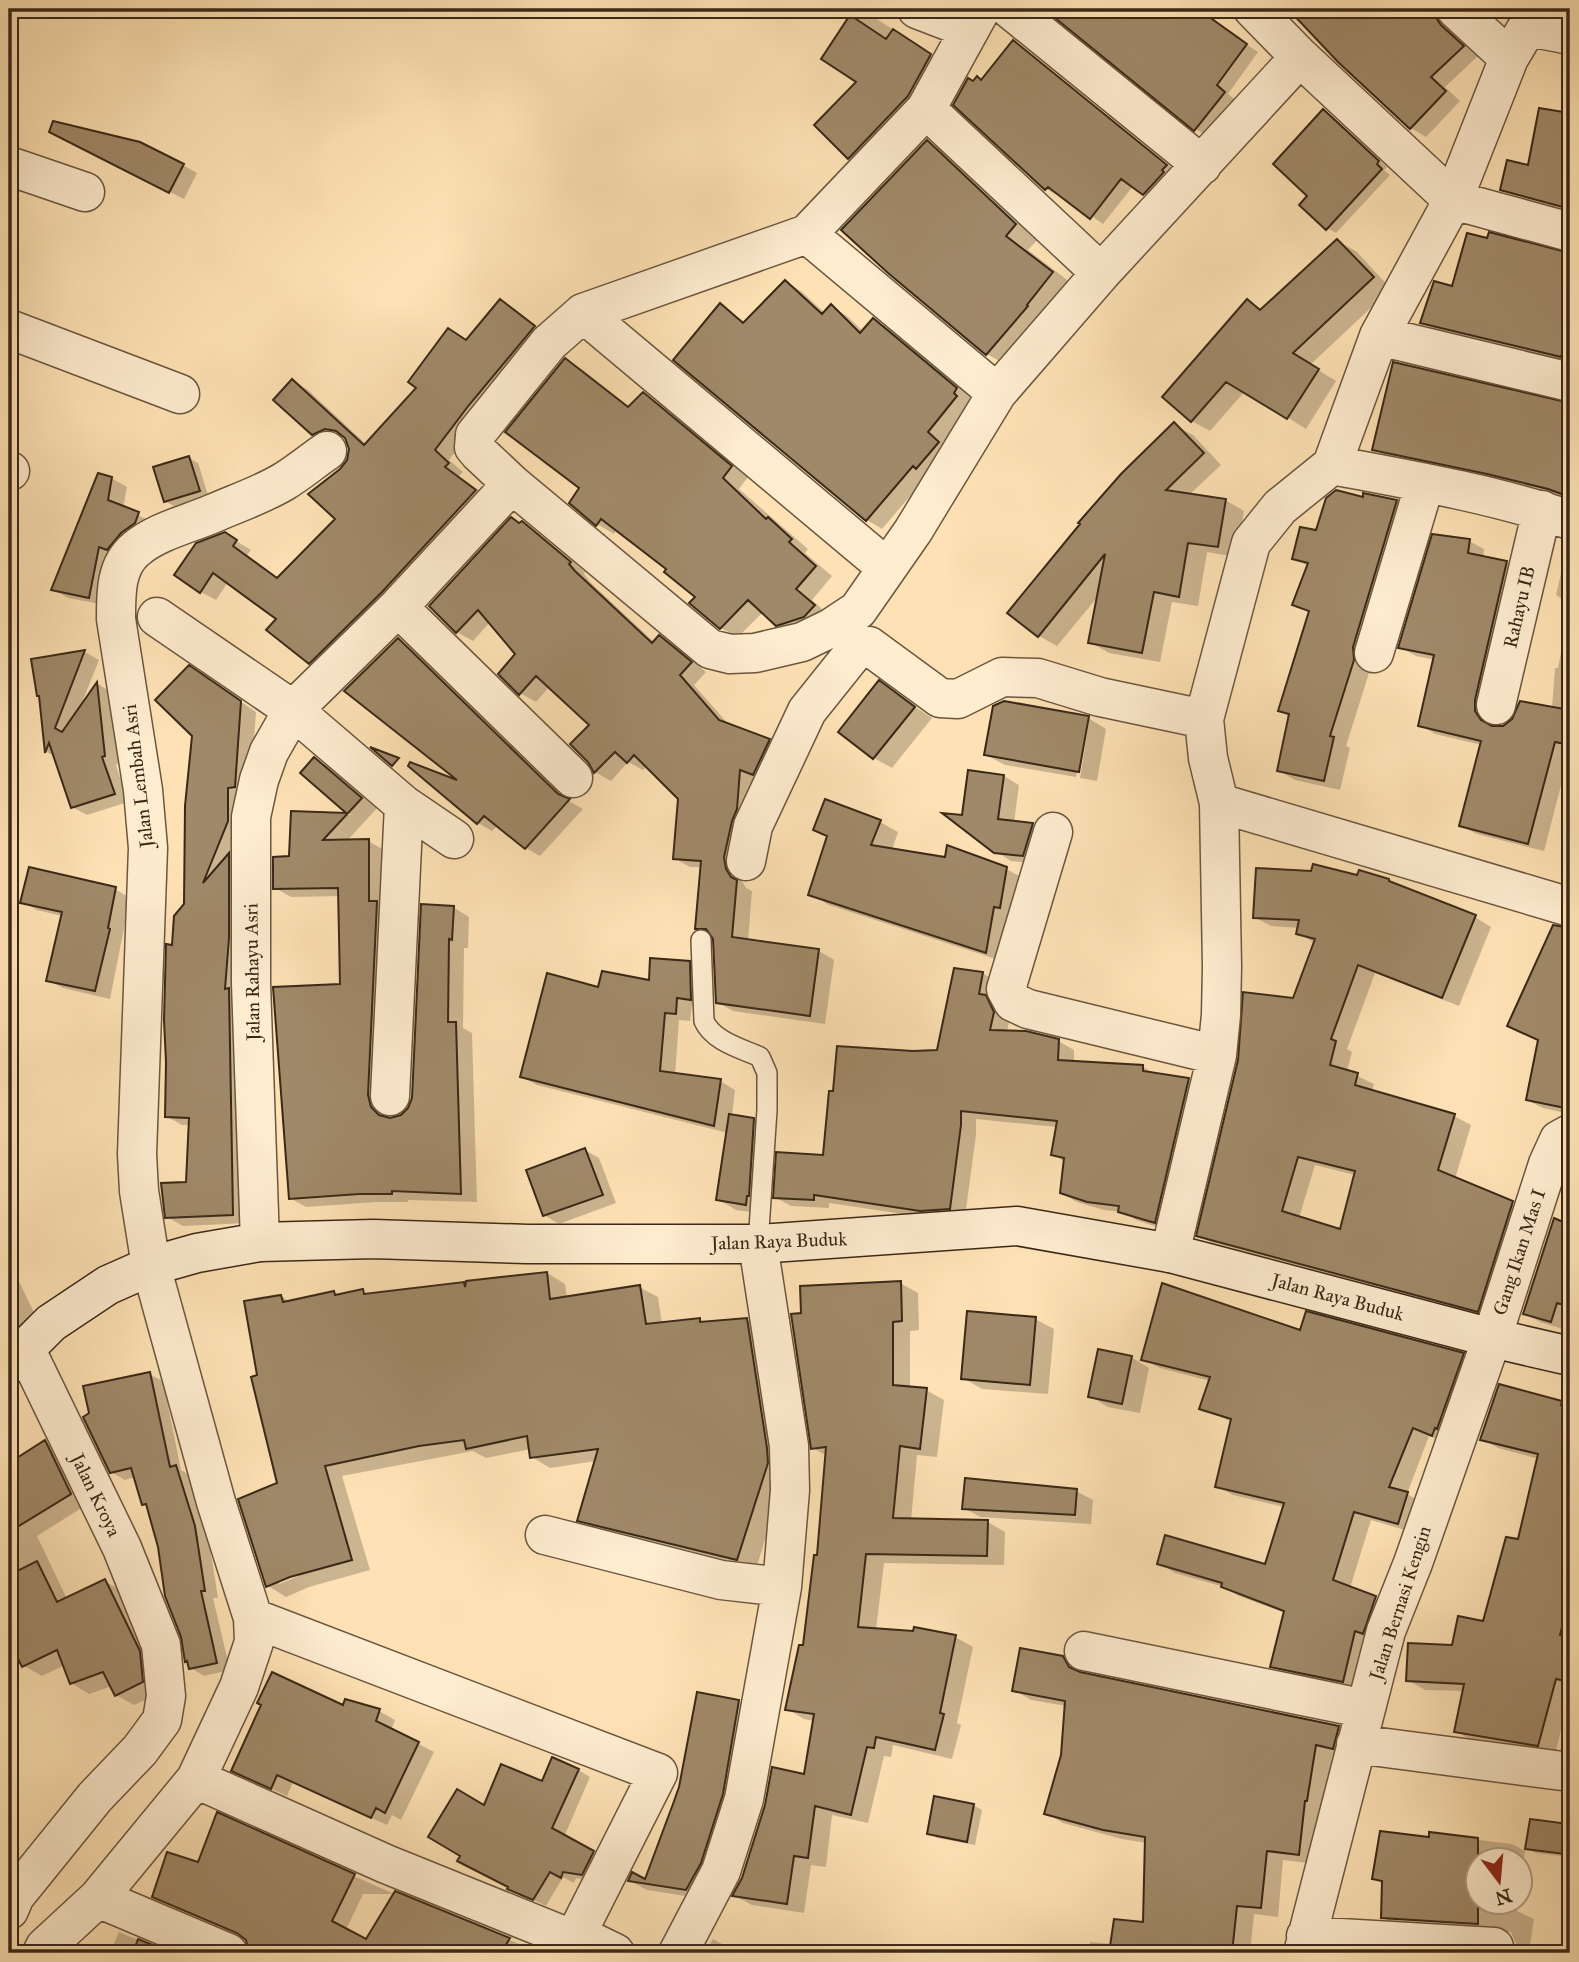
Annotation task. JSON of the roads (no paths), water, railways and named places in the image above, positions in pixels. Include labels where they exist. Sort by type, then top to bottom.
[{"type":"street","points":[[917,9],[975,19],[926,109],[807,234],[583,313],[549,343],[475,435],[474,447],[512,484],[710,649],[730,654],[755,653],[802,642],[831,628],[858,610],[924,513],[996,393],[1101,273],[1300,57]]},
{"type":"street","points":[[1010,9],[1202,165]]},
{"type":"street","points":[[1253,9],[1452,200],[1570,232]]},
{"type":"street","points":[[1456,9],[1525,31],[1570,35]]},
{"type":"street","points":[[1170,1253],[1217,1055],[1222,967],[1219,803],[1208,758],[1204,719],[1251,543],[1280,507],[1332,465],[1379,336],[1452,200],[1525,31]]},
{"type":"street","points":[[926,109],[1101,273]]},
{"type":"street","points":[[9,166],[85,192]]},
{"type":"street","points":[[807,234],[996,393]]},
{"type":"street","points":[[583,313],[886,567]]},
{"type":"street","points":[[9,329],[180,394]]},
{"type":"street","points":[[1379,336],[1570,382]]},
{"type":"street","name":"Jalan Lembah Asri","points":[[253,1618],[216,1502],[150,1266],[139,1191],[137,1154],[148,848],[143,790],[116,619],[116,596],[118,578],[135,549],[160,534],[283,482],[327,451]]},
{"type":"street","points":[[1332,465],[1425,483],[1556,515]]},
{"type":"street","points":[[1374,653],[1425,483]]},
{"type":"street","name":"Jalan Rahayu Asri","points":[[260,1242],[251,984],[251,817],[259,780],[269,752],[293,710],[398,607],[512,484]]},
{"type":"street","name":"Rahayu IB","points":[[1496,705],[1556,515]]},
{"type":"street","points":[[398,607],[573,778]]},
{"type":"street","points":[[157,617],[293,710],[404,804],[453,839]]},
{"type":"street","points":[[746,861],[753,826],[807,711],[859,646],[869,646],[940,698],[958,699],[1002,677],[1038,678],[1100,697],[1204,719]]},
{"type":"street","points":[[1219,803],[1570,907]]},
{"type":"street","points":[[390,1096],[404,804]]},
{"type":"street","points":[[1053,832],[1006,989],[1013,1002],[1028,1009],[1217,1055]]},
{"type":"street","name":"Gang Ikan Mas I","points":[[1492,1338],[1548,1164],[1559,1140],[1570,1133]]},
{"type":"street","name":"Jalan Raya Buduk","points":[[17,1357],[51,1323],[108,1285],[150,1266],[197,1253],[260,1242],[373,1239],[527,1244],[758,1244],[1017,1227],[1091,1237],[1170,1253],[1570,1356]]},
{"type":"street","points":[[678,1953],[722,1871],[744,1799],[782,1587],[790,1490],[789,1446],[758,1244]]},
{"type":"street","name":"Jalan Bernasi Kengin","points":[[1305,1945],[1386,1632],[1492,1338]]},
{"type":"street","name":"Jalan Kroya","points":[[9,1910],[15,1896],[95,1797],[140,1750],[162,1720],[166,1696],[161,1645],[122,1548],[17,1357]]},
{"type":"street","points":[[545,1535],[721,1580],[782,1587]]},
{"type":"street","points":[[42,1953],[45,1947],[98,1898],[196,1779],[239,1687],[254,1642],[253,1618],[658,1773],[573,1943]]},
{"type":"street","points":[[1084,1651],[1361,1726],[1570,1772]]},
{"type":"street","points":[[196,1779],[386,1864],[573,1943],[615,1953]]},
{"type":"street","points":[[98,1898],[228,1953]]},
{"type":"street","points":[[1305,1945],[1494,1947]]},
{"type":"lane","points":[[701,940],[704,1021],[708,1031],[760,1057],[767,1073],[758,1244]]}]
